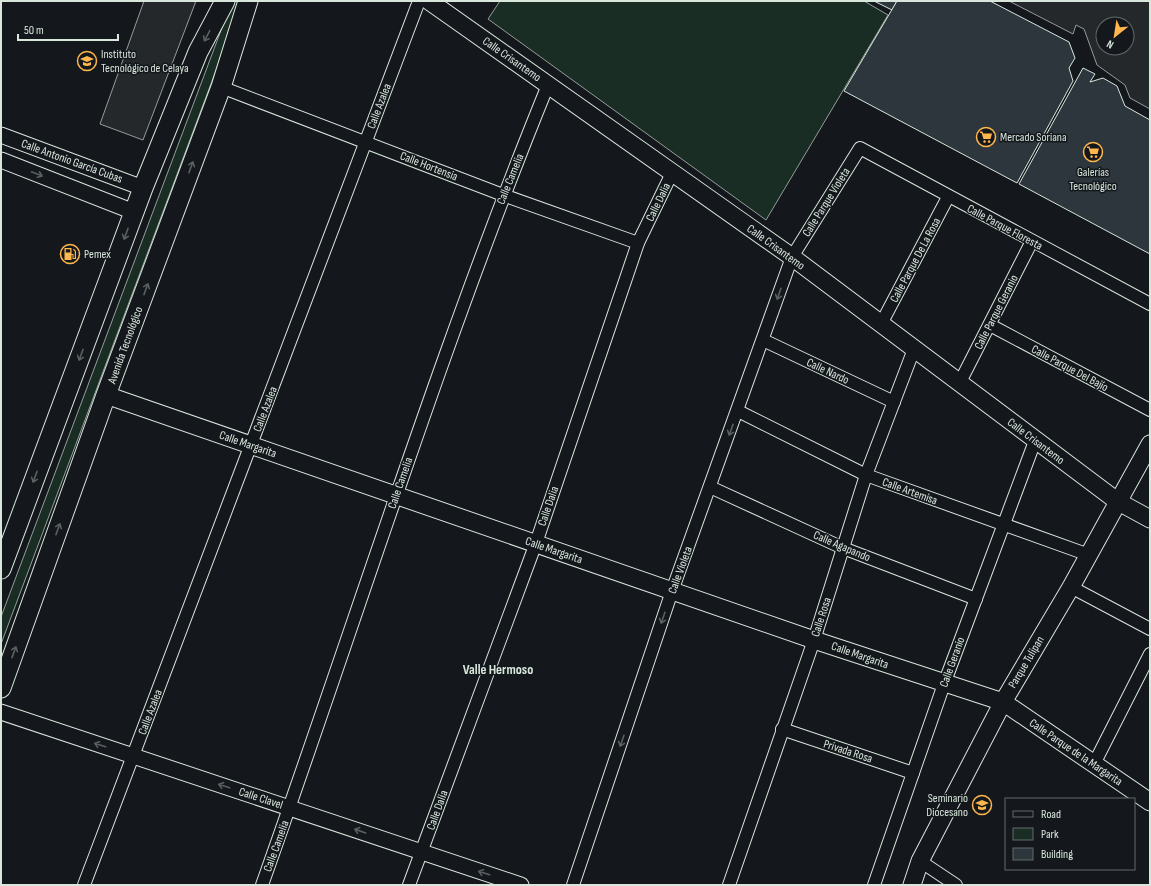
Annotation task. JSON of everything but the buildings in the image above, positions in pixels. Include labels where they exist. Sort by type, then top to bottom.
[{"type":"main road","points":[[1,569],[143,188],[198,52],[225,1]]},
{"type":"main road","name":"Avenida Tecnológico","points":[[1,688],[106,395],[220,87],[248,1]]},
{"type":"main road","name":"Calle Crisantemo","points":[[429,1],[792,257],[1034,441],[1117,501],[1150,520]]},
{"type":"main road","name":"Calle Margarita","points":[[106,395],[396,494],[814,640],[944,684],[1003,702]]},
{"type":"main road","name":"Parque Tulipan","points":[[912,885],[920,861],[1003,702],[1071,587],[1117,501],[1150,444]]},
{"type":"main road","name":"Calle Parque de la Margarita","points":[[1003,702],[1150,802]]},
{"type":"street","name":"Calle Azalea","points":[[84,885],[420,1]]},
{"type":"street","name":"Calle Camelia","points":[[262,885],[290,807],[396,494],[503,195],[548,85]]},
{"type":"street","name":"Calle Hortensia","points":[[220,87],[503,195],[638,243]]},
{"type":"street","name":"Calle Antonio García Cubas","points":[[2,138],[143,188]]},
{"type":"street","name":"Calle Parque Floresta","points":[[860,148],[948,197],[1150,304]]},
{"type":"street","name":"Calle Parque Violeta","points":[[792,257],[860,148]]},
{"type":"street","name":"Calle Antonio García Cubas","points":[[1,160],[134,212]]},
{"type":"street","name":"Calle Dalia","points":[[409,885],[536,543],[638,243],[672,173]]},
{"type":"street","name":"Calle Parque De La Rosa","points":[[881,324],[948,197]]},
{"type":"street","name":"Calle Parque Geranio","points":[[959,384],[1032,241]]},
{"type":"street","name":"Calle Violeta","points":[[573,885],[672,591],[738,411],[792,257]]},
{"type":"street","name":"Calle Parque Del Bajío","points":[[990,325],[1150,410]]},
{"type":"street","name":"Calle Nardo","points":[[763,340],[894,402]]},
{"type":"street","name":"Calle Rosa","points":[[729,885],[814,640],[866,475],[914,349]]},
{"type":"street","name":"Calle Artemisa","points":[[738,411],[866,475],[1089,555]]},
{"type":"street","name":"Calle Geranio","points":[[874,885],[944,684],[1034,441]]},
{"type":"street","name":"Calle Agapando","points":[[710,487],[842,548],[976,599]]},
{"type":"street","points":[[1071,587],[1150,629]]},
{"type":"street","points":[[1094,764],[1150,654]]},
{"type":"street","name":"Calle Clavel","points":[[1,712],[290,807],[520,885]]},
{"type":"street","name":"Privada Rosa","points":[[782,729],[913,773]]},
{"type":"street","points":[[920,861],[956,885]]},
{"type":"green space","points":[[232,1],[242,1],[1,644],[1,617]]},
{"type":"green space","points":[[500,1],[864,1],[888,15],[766,220],[488,19]]},
{"type":"shaded area","points":[[144,1],[196,1],[143,140],[100,124]]},
{"type":"shaded area","points":[[1009,1],[1150,1],[1150,109],[1130,98],[1125,85],[1097,65],[1084,29],[1076,25],[1073,34]]},
{"type":"place","name":"Instituto Tecnológico de Celaya","points":[[87,61]]},
{"type":"place","name":"Mercado Soriana","points":[[986,137]]},
{"type":"place","name":"Galerías Tecnológico","points":[[1093,152]]},
{"type":"place","name":"Pemex","points":[[70,254]]},
{"type":"place","name":"Seminario Diocesano","points":[[982,805]]},
{"type":"district","name":"Valle Hermoso","points":[[498,669]]}]
